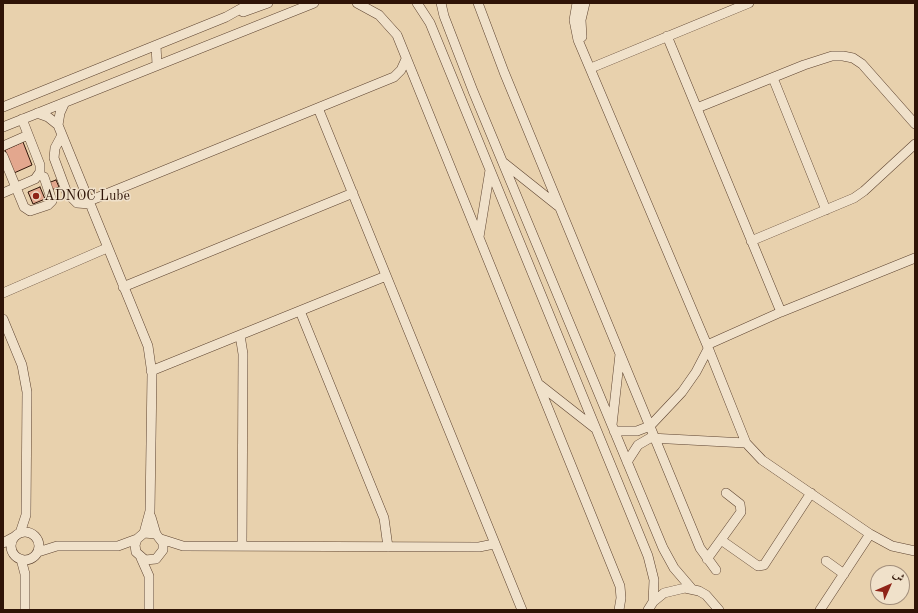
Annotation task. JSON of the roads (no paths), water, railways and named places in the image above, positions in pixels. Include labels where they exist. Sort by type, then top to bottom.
[{"type":"street","points":[[3,107],[226,16],[251,3]]},
{"type":"street","points":[[226,16],[268,3]]},
{"type":"street","points":[[3,127],[314,3]]},
{"type":"street","points":[[357,3],[374,11],[389,24],[397,35],[620,586],[621,598],[619,610]]},
{"type":"street","points":[[417,3],[430,23],[651,564],[654,580],[653,602]]},
{"type":"street","points":[[441,3],[444,16],[460,57],[665,554],[681,578],[692,589],[706,595],[719,609]]},
{"type":"street","points":[[478,3],[504,72],[700,548],[716,570]]},
{"type":"street","points":[[577,3],[575,26],[578,40],[585,52],[708,347],[746,443],[762,460],[870,534],[892,546],[915,551]]},
{"type":"street","points":[[585,3],[581,28],[585,52]]},
{"type":"street","points":[[591,68],[749,3]]},
{"type":"street","points":[[667,36],[780,312]]},
{"type":"street","points":[[156,45],[157,65]]},
{"type":"street","points":[[697,108],[804,65],[832,56],[848,57],[862,64],[915,124]]},
{"type":"street","points":[[62,135],[55,148],[54,158],[67,193],[77,204],[89,203],[394,77],[401,70],[406,59]]},
{"type":"street","points":[[394,77],[405,78],[416,83]]},
{"type":"street","points":[[773,78],[826,210]]},
{"type":"street","points":[[58,125],[60,113],[65,102]]},
{"type":"street","points":[[318,108],[522,610]]},
{"type":"street","points":[[37,113],[48,117],[58,125],[148,346],[151,371],[150,511],[158,537],[163,547],[160,556],[149,576]]},
{"type":"street","points":[[3,193],[34,179],[39,175],[40,165],[22,119]]},
{"type":"street","points":[[3,146],[28,135]]},
{"type":"street","points":[[751,241],[854,198],[864,191],[915,144]]},
{"type":"street","points":[[3,156],[24,207],[27,210],[32,211],[48,205],[52,201],[52,197],[44,176],[39,175]]},
{"type":"street","points":[[503,162],[560,206]]},
{"type":"street","points":[[478,237],[490,170]]},
{"type":"street","points":[[123,287],[353,193]]},
{"type":"street","points":[[3,293],[108,248]]},
{"type":"street","points":[[613,428],[637,432],[650,426],[682,392],[696,372],[708,347],[780,312],[912,261]]},
{"type":"street","points":[[151,371],[386,276]]},
{"type":"street","points":[[300,311],[384,518],[388,547]]},
{"type":"street","points":[[3,319],[22,365],[26,384],[26,515],[39,544],[25,574]]},
{"type":"street","points":[[240,335],[243,354],[242,546]]},
{"type":"street","points":[[613,428],[620,352]]},
{"type":"street","points":[[538,384],[597,430]]},
{"type":"street","points":[[627,462],[638,445],[645,440],[655,438],[746,443]]},
{"type":"street","points":[[707,559],[742,509],[740,504],[726,493]]},
{"type":"street","points":[[720,540],[758,566],[762,566],[811,493]]},
{"type":"street","points":[[149,610],[149,576],[135,545],[141,536],[150,511]]},
{"type":"street","points":[[12,552],[11,544],[26,515]]},
{"type":"street","points":[[3,543],[17,535],[27,532],[57,546]]},
{"type":"street","points":[[820,610],[870,534]]},
{"type":"street","points":[[118,546],[141,536],[158,537],[183,546],[479,547],[494,544]]},
{"type":"street","points":[[21,559],[57,546],[118,546],[139,555],[148,561],[183,546]]},
{"type":"street","points":[[3,548],[12,552],[21,559],[25,574],[25,610]]},
{"type":"street","points":[[826,561],[844,574]]},
{"type":"street","points":[[648,610],[653,602],[671,590],[692,589]]},
{"type":"place","name":"ADNOC Lube","points":[[36,196]]}]
